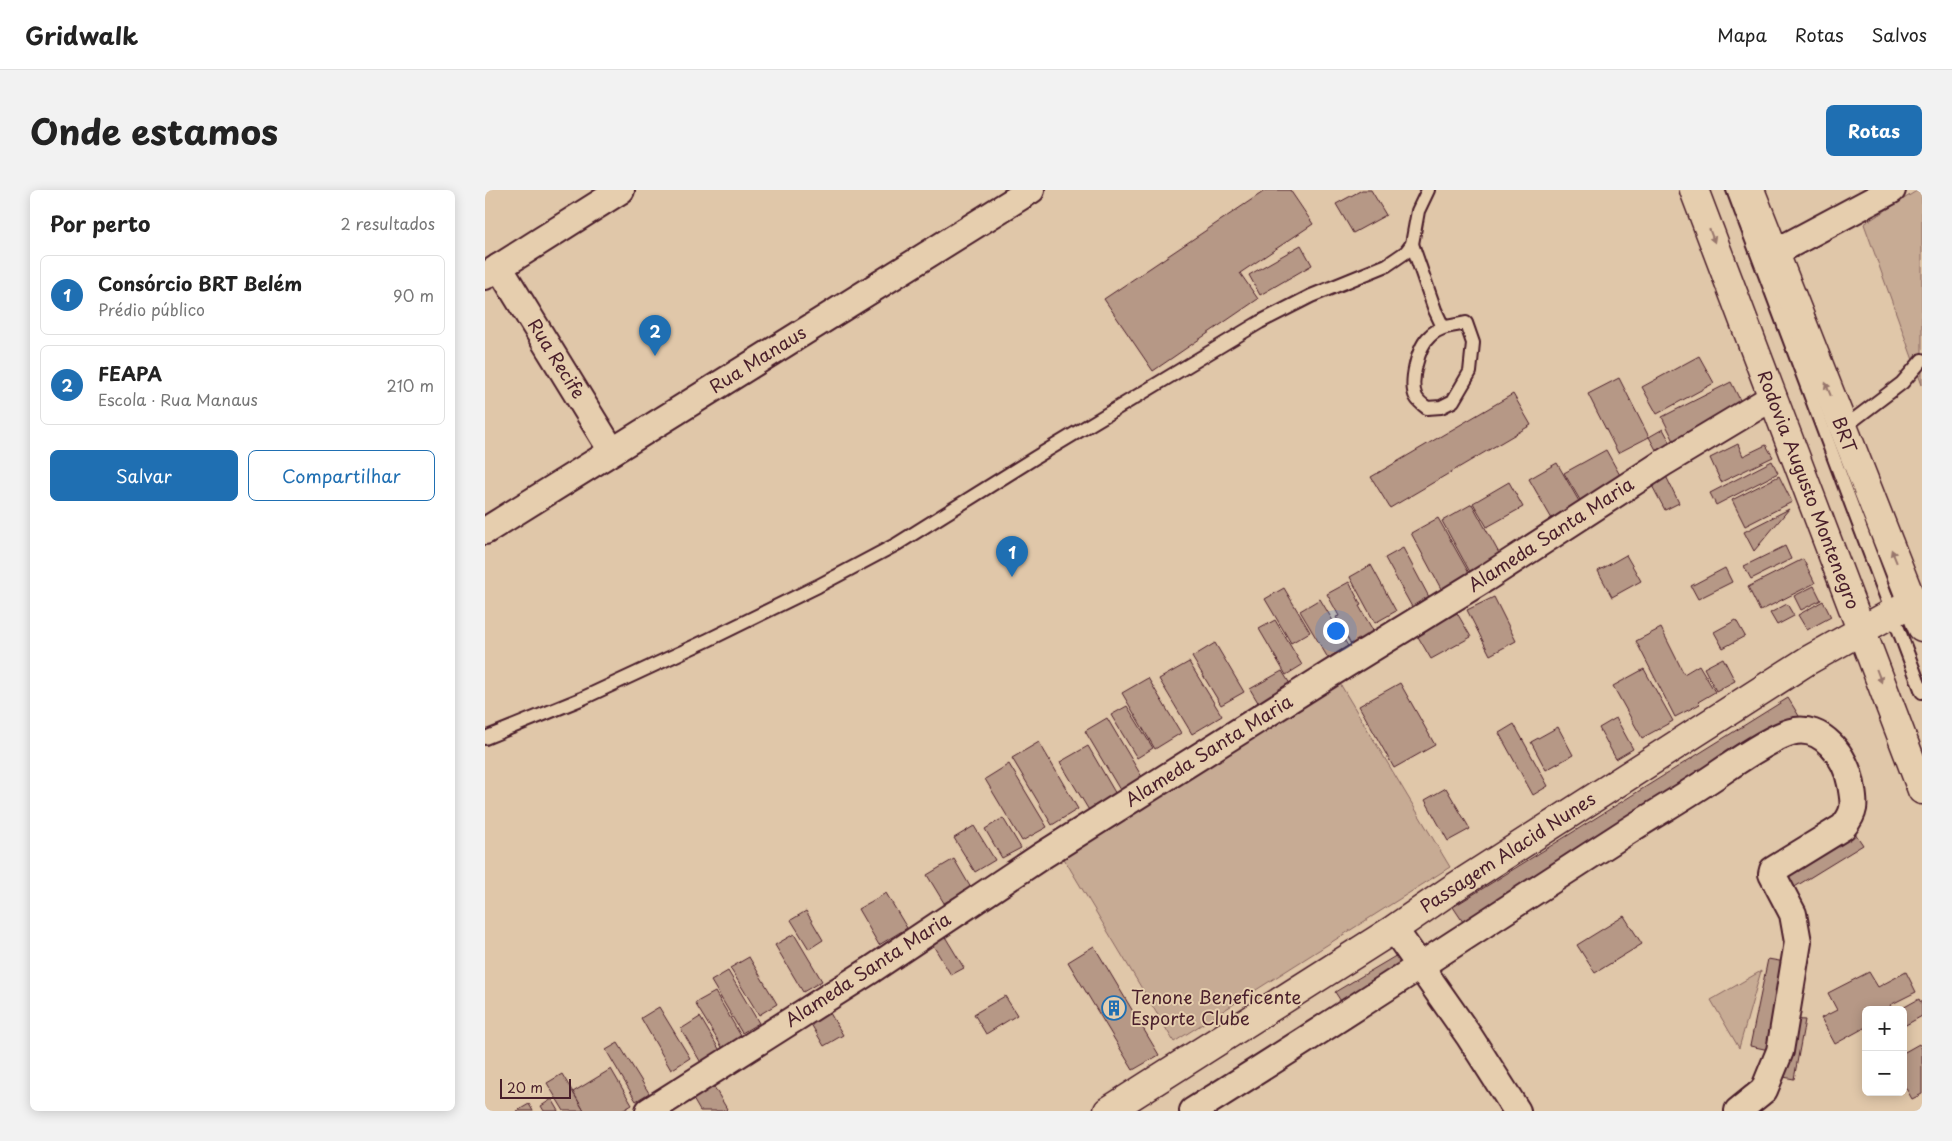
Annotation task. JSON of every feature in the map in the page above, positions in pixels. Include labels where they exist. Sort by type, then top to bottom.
[{"type":"main road","name":"Rodovia Augusto Montenegro","points":[[1694,190],[1922,790]]},
{"type":"main road","points":[[1750,190],[1909,604],[1922,627]]},
{"type":"main road","name":"Passagem Alacid Nunes","points":[[1108,1111],[1394,929],[1631,772],[1807,661],[1909,604]]},
{"type":"street","points":[[492,272],[621,190]]},
{"type":"street","name":"Rua Manaus","points":[[485,532],[1031,190]]},
{"type":"street","points":[[1774,254],[1892,190]]},
{"type":"street","name":"Rua Recife","points":[[492,272],[612,451]]},
{"type":"street","name":"Alameda Santa Maria","points":[[649,1111],[871,970],[1049,852],[1330,674],[1486,578],[1663,463],[1773,397]]},
{"type":"street","points":[[1193,1111],[1420,967],[1733,763],[1791,732],[1807,731],[1823,736],[1833,745],[1841,758],[1850,780],[1855,806],[1850,818],[1843,827],[1773,870],[1772,874],[1793,914],[1797,942],[1780,1051],[1776,1065],[1764,1090],[1738,1111]]},
{"type":"street","points":[[1394,929],[1469,1036],[1517,1111]]},
{"type":"lane","points":[[485,738],[581,699],[818,586],[897,544],[1036,456],[1260,322],[1311,296],[1382,268],[1406,252],[1412,244],[1418,211],[1428,190]]},
{"type":"lane","name":"BRT","points":[[1733,190],[1909,604],[1922,692]]},
{"type":"lane","points":[[1412,244],[1435,310],[1443,327]]},
{"type":"lane","points":[[1466,323],[1473,343],[1470,372],[1453,401],[1441,407],[1427,408],[1416,398],[1412,382],[1421,347],[1430,335],[1443,327],[1466,323]]},
{"type":"lane","points":[[1843,428],[1902,383],[1922,360]]},
{"type":"shaded area","points":[[1918,190],[1922,190],[1922,385],[1864,224]]},
{"type":"shaded area","points":[[1339,682],[1450,867],[1174,1042],[1063,857]]},
{"type":"shaded area","points":[[1761,971],[1739,1048],[1711,1000]]},
{"type":"building","points":[[1266,190],[1290,190],[1313,224],[1240,273],[1258,299],[1153,371],[1104,299]]},
{"type":"building","points":[[1362,190],[1371,190],[1386,215],[1353,233],[1336,204]]},
{"type":"building","points":[[1301,245],[1312,265],[1260,295],[1249,275]]},
{"type":"building","points":[[1699,356],[1714,383],[1657,414],[1642,387]]},
{"type":"building","points":[[1619,378],[1649,437],[1618,453],[1588,394]]},
{"type":"building","points":[[1731,382],[1744,408],[1675,443],[1662,417]]},
{"type":"building","points":[[1513,394],[1531,425],[1390,508],[1371,477]]},
{"type":"building","points":[[1663,429],[1675,451],[1661,459],[1649,437]]},
{"type":"building","points":[[1738,444],[1743,456],[1766,445],[1773,457],[1721,482],[1710,458]]},
{"type":"building","points":[[1606,450],[1621,477],[1580,500],[1564,473]]},
{"type":"building","points":[[1772,461],[1778,473],[1716,505],[1710,493]]},
{"type":"building","points":[[1557,463],[1580,503],[1552,519],[1529,479]]},
{"type":"building","points":[[1665,474],[1679,503],[1665,510],[1650,482]]},
{"type":"building","points":[[1779,476],[1792,502],[1745,526],[1732,500]]},
{"type":"building","points":[[1509,482],[1523,507],[1487,527],[1473,503]]},
{"type":"building","points":[[1472,504],[1500,555],[1470,572],[1442,521]]},
{"type":"building","points":[[1789,509],[1754,551],[1744,532]]},
{"type":"building","points":[[1438,518],[1474,582],[1446,598],[1411,533]]},
{"type":"building","points":[[1785,546],[1791,559],[1751,579],[1744,566]]},
{"type":"building","points":[[1403,548],[1429,597],[1412,607],[1385,558]]},
{"type":"building","points":[[1626,555],[1641,581],[1612,597],[1598,571]]},
{"type":"building","points":[[1803,559],[1815,583],[1760,611],[1748,587]]},
{"type":"building","points":[[1371,565],[1396,611],[1375,623],[1350,577]]},
{"type":"building","points":[[1725,568],[1732,582],[1698,599],[1691,586]]},
{"type":"building","points":[[1349,582],[1361,605],[1359,606],[1379,641],[1356,654],[1336,617],[1339,616],[1327,594]]},
{"type":"building","points":[[1814,586],[1821,600],[1801,610],[1794,596]]},
{"type":"building","points":[[1284,588],[1310,632],[1291,643],[1265,599]]},
{"type":"building","points":[[1494,597],[1516,641],[1490,655],[1467,610]]},
{"type":"building","points":[[1320,599],[1348,646],[1328,658],[1300,611]]},
{"type":"building","points":[[1823,601],[1831,617],[1807,630],[1798,615]]},
{"type":"building","points":[[1787,604],[1794,616],[1777,625],[1770,613]]},
{"type":"building","points":[[1457,613],[1471,637],[1431,659],[1417,635]]},
{"type":"building","points":[[1275,620],[1302,665],[1286,675],[1259,629]]},
{"type":"building","points":[[1736,620],[1745,636],[1723,648],[1714,632]]},
{"type":"building","points":[[1661,628],[1684,674],[1699,665],[1715,692],[1698,702],[1700,704],[1675,717],[1636,641]]},
{"type":"building","points":[[1215,643],[1244,692],[1221,705],[1192,657]]},
{"type":"building","points":[[1723,658],[1735,681],[1716,691],[1704,668]]},
{"type":"building","points":[[1189,662],[1222,716],[1192,734],[1159,679]]},
{"type":"building","points":[[1644,669],[1673,721],[1642,738],[1613,686]]},
{"type":"building","points":[[1282,671],[1297,695],[1265,714],[1250,689]]},
{"type":"building","points":[[1148,678],[1181,733],[1155,749],[1122,693]]},
{"type":"building","points":[[1400,683],[1435,745],[1394,768],[1359,706]]},
{"type":"building","points":[[1788,698],[1799,716],[1465,925],[1453,907]]},
{"type":"building","points":[[1127,706],[1153,748],[1137,758],[1111,715]]},
{"type":"building","points":[[1107,718],[1145,782],[1123,795],[1085,731]]},
{"type":"building","points":[[1616,718],[1633,749],[1616,759],[1599,728]]},
{"type":"building","points":[[1514,724],[1548,786],[1533,795],[1499,733]]},
{"type":"building","points":[[1558,727],[1573,755],[1546,770],[1531,742]]},
{"type":"building","points":[[1039,742],[1078,809],[1052,825],[1012,758]]},
{"type":"building","points":[[1088,746],[1117,796],[1090,812],[1060,762]]},
{"type":"building","points":[[1009,764],[1047,827],[1022,841],[985,779]]},
{"type":"building","points":[[1446,788],[1470,829],[1448,841],[1425,800]]},
{"type":"building","points":[[1003,818],[1021,848],[1002,858],[985,829]]},
{"type":"building","points":[[974,826],[995,860],[975,872],[954,838]]},
{"type":"building","points":[[1853,830],[1863,845],[1793,888],[1784,874]]},
{"type":"building","points":[[954,859],[971,888],[944,903],[927,875]]},
{"type":"building","points":[[886,893],[907,928],[879,945],[858,909]]},
{"type":"building","points":[[806,911],[823,940],[809,949],[791,920]]},
{"type":"building","points":[[1624,916],[1642,944],[1595,973],[1577,945]]},
{"type":"building","points":[[794,934],[822,981],[803,992],[775,945]]},
{"type":"building","points":[[944,935],[964,968],[951,975],[931,942]]},
{"type":"building","name":"Tenone Beneficente Esporte Clube","points":[[1094,946],[1159,1055],[1133,1070],[1068,962]]},
{"type":"building","points":[[1404,951],[1412,964],[1344,1006],[1335,992]]},
{"type":"building","points":[[749,957],[777,1004],[759,1015],[730,968]]},
{"type":"building","points":[[1768,959],[1785,962],[1769,1050],[1750,1046]]},
{"type":"building","points":[[728,971],[759,1023],[742,1033],[711,981]]},
{"type":"building","points":[[1869,972],[1878,987],[1906,972],[1916,992],[1891,1006],[1862,1006],[1862,1029],[1835,1044],[1821,1018],[1837,1010],[1828,993]]},
{"type":"building","points":[[715,992],[744,1041],[725,1052],[695,1003]]},
{"type":"building","points":[[1005,996],[1017,1015],[986,1034],[974,1014]]},
{"type":"building","points":[[1919,999],[1922,1005],[1922,1016],[1907,1024],[1906,1006]]},
{"type":"building","points":[[659,1007],[690,1058],[671,1070],[641,1018]]},
{"type":"building","points":[[827,1008],[843,1035],[824,1046],[808,1019]]},
{"type":"building","points":[[700,1017],[722,1054],[703,1066],[681,1029]]},
{"type":"building","points":[[1790,1019],[1805,1020],[1794,1079],[1778,1076]]},
{"type":"building","points":[[618,1043],[649,1093],[636,1101],[606,1050]]},
{"type":"building","points":[[1919,1044],[1922,1049],[1922,1094],[1912,1099],[1907,1090],[1907,1051]]},
{"type":"building","points":[[611,1069],[632,1105],[622,1111],[584,1111],[573,1092]]},
{"type":"building","points":[[562,1074],[584,1111],[564,1111],[547,1083]]},
{"type":"building","points":[[710,1080],[727,1109],[725,1111],[700,1111],[689,1092]]},
{"type":"building","points":[[552,1099],[559,1111],[544,1111],[541,1106]]},
{"type":"building","points":[[529,1104],[533,1111],[517,1111]]},
{"type":"place","name":"FEAPA","points":[[655,356]]},
{"type":"place","name":"Consórcio BRT Belém","points":[[1012,577]]},
{"type":"place","name":"Tenone Beneficente Esporte Clube","points":[[1114,1008]]}]
